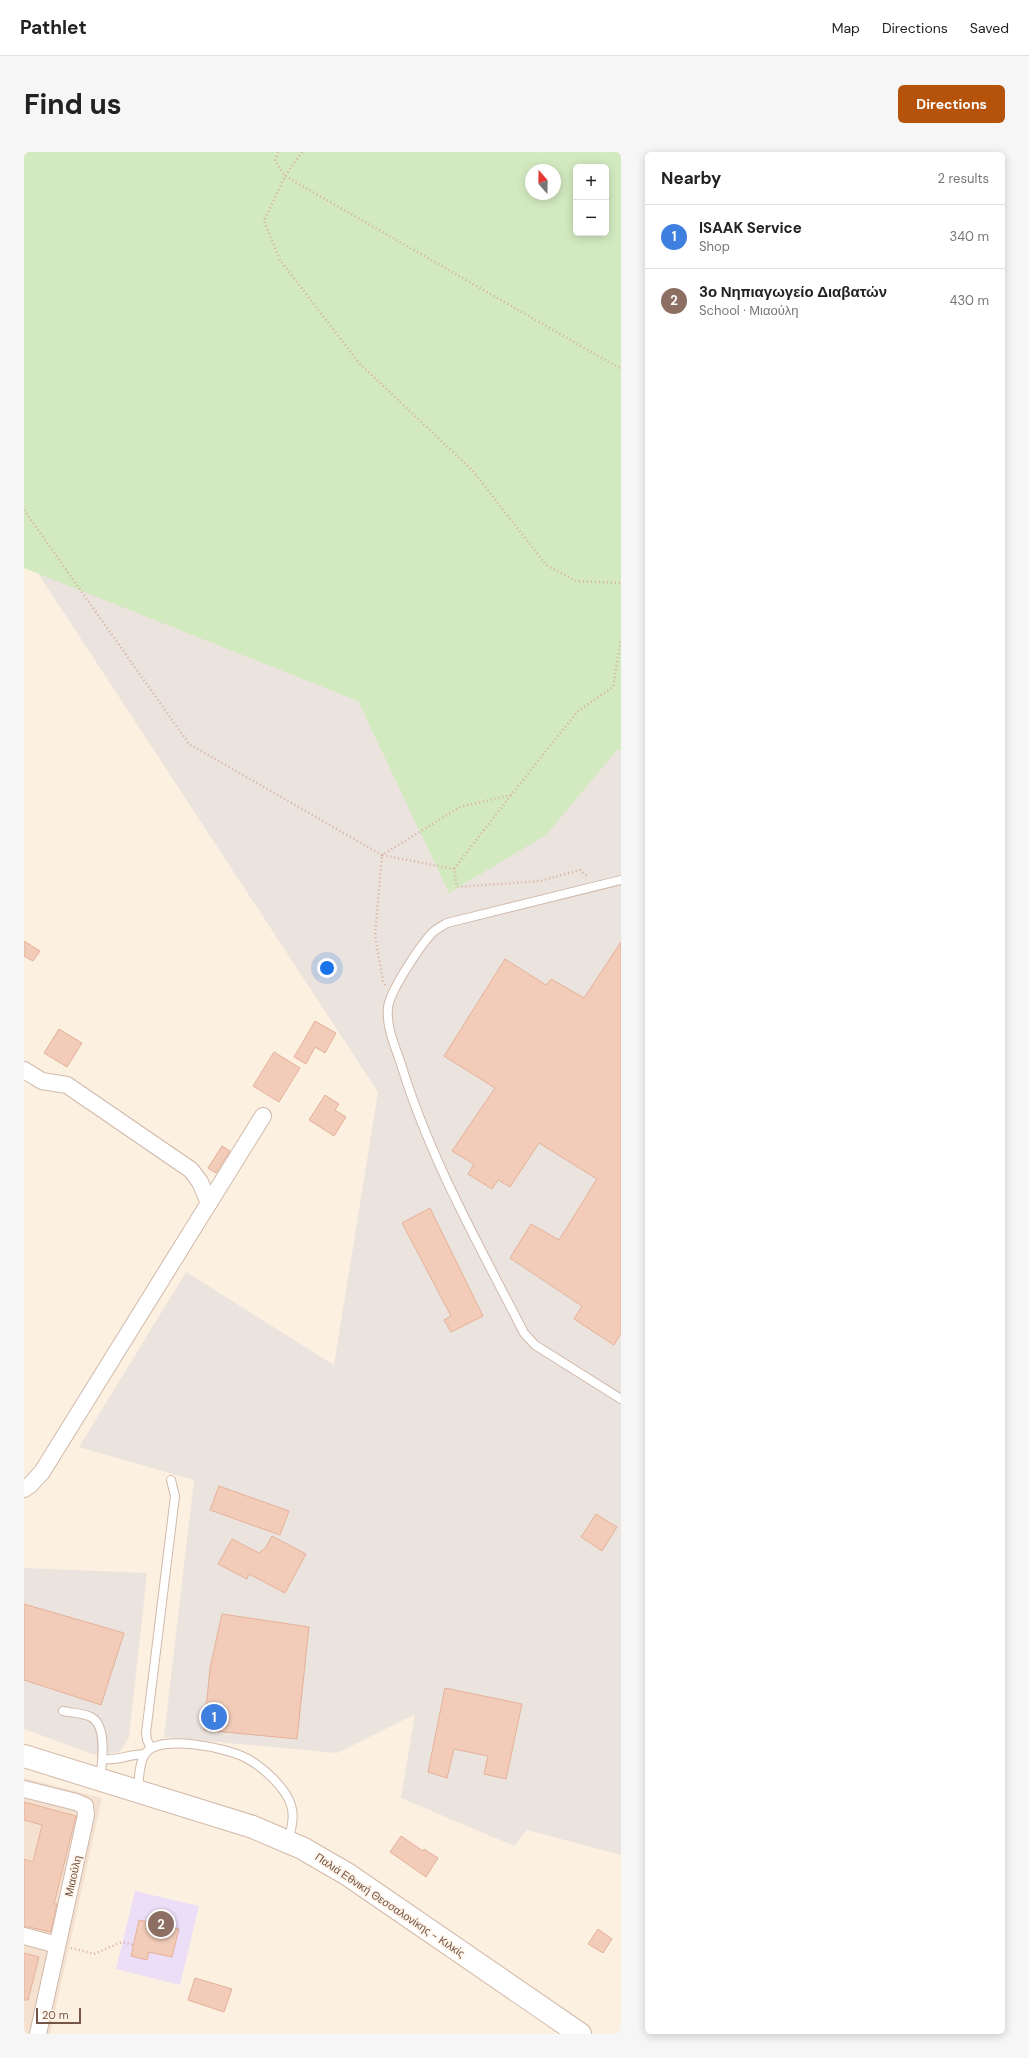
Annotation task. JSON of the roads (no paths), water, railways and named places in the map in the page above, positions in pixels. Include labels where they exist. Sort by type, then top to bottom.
[{"type":"main road","name":"Παλιά Εθνική Θεσσαλονίκης - Κιλκίς","points":[[24,1756],[253,1827],[288,1841],[347,1874],[580,2034]]},
{"type":"street","points":[[24,1070],[42,1081],[67,1085],[191,1170],[200,1182],[209,1203]]},
{"type":"street","points":[[24,1489],[30,1486],[42,1472],[263,1116]]},
{"type":"street","name":"Μιαούλη","points":[[24,1789],[76,1802],[85,1806],[86,1815],[38,2034]]},
{"type":"street","points":[[24,1936],[57,1944]]},
{"type":"lane","points":[[621,880],[599,884],[447,922],[433,932],[418,950],[393,994],[388,1007],[388,1024],[413,1105],[439,1168],[524,1333],[535,1345],[621,1399]]},
{"type":"lane","points":[[151,1748],[147,1740],[146,1733],[175,1496],[171,1480]]},
{"type":"lane","points":[[63,1711],[91,1718],[96,1723],[103,1740],[103,1759],[100,1780]]},
{"type":"lane","points":[[137,1792],[145,1754],[151,1748],[164,1743],[180,1743],[228,1750],[247,1758],[284,1790],[292,1806],[293,1818],[288,1841]]},
{"type":"lane","points":[[103,1759],[112,1760],[132,1754],[145,1754]]},
{"type":"place","name":"ISAAK Service","points":[[214,1717]]},
{"type":"place","name":"3ο Νηπιαγωγείο Διαβατών","points":[[161,1924]]}]
